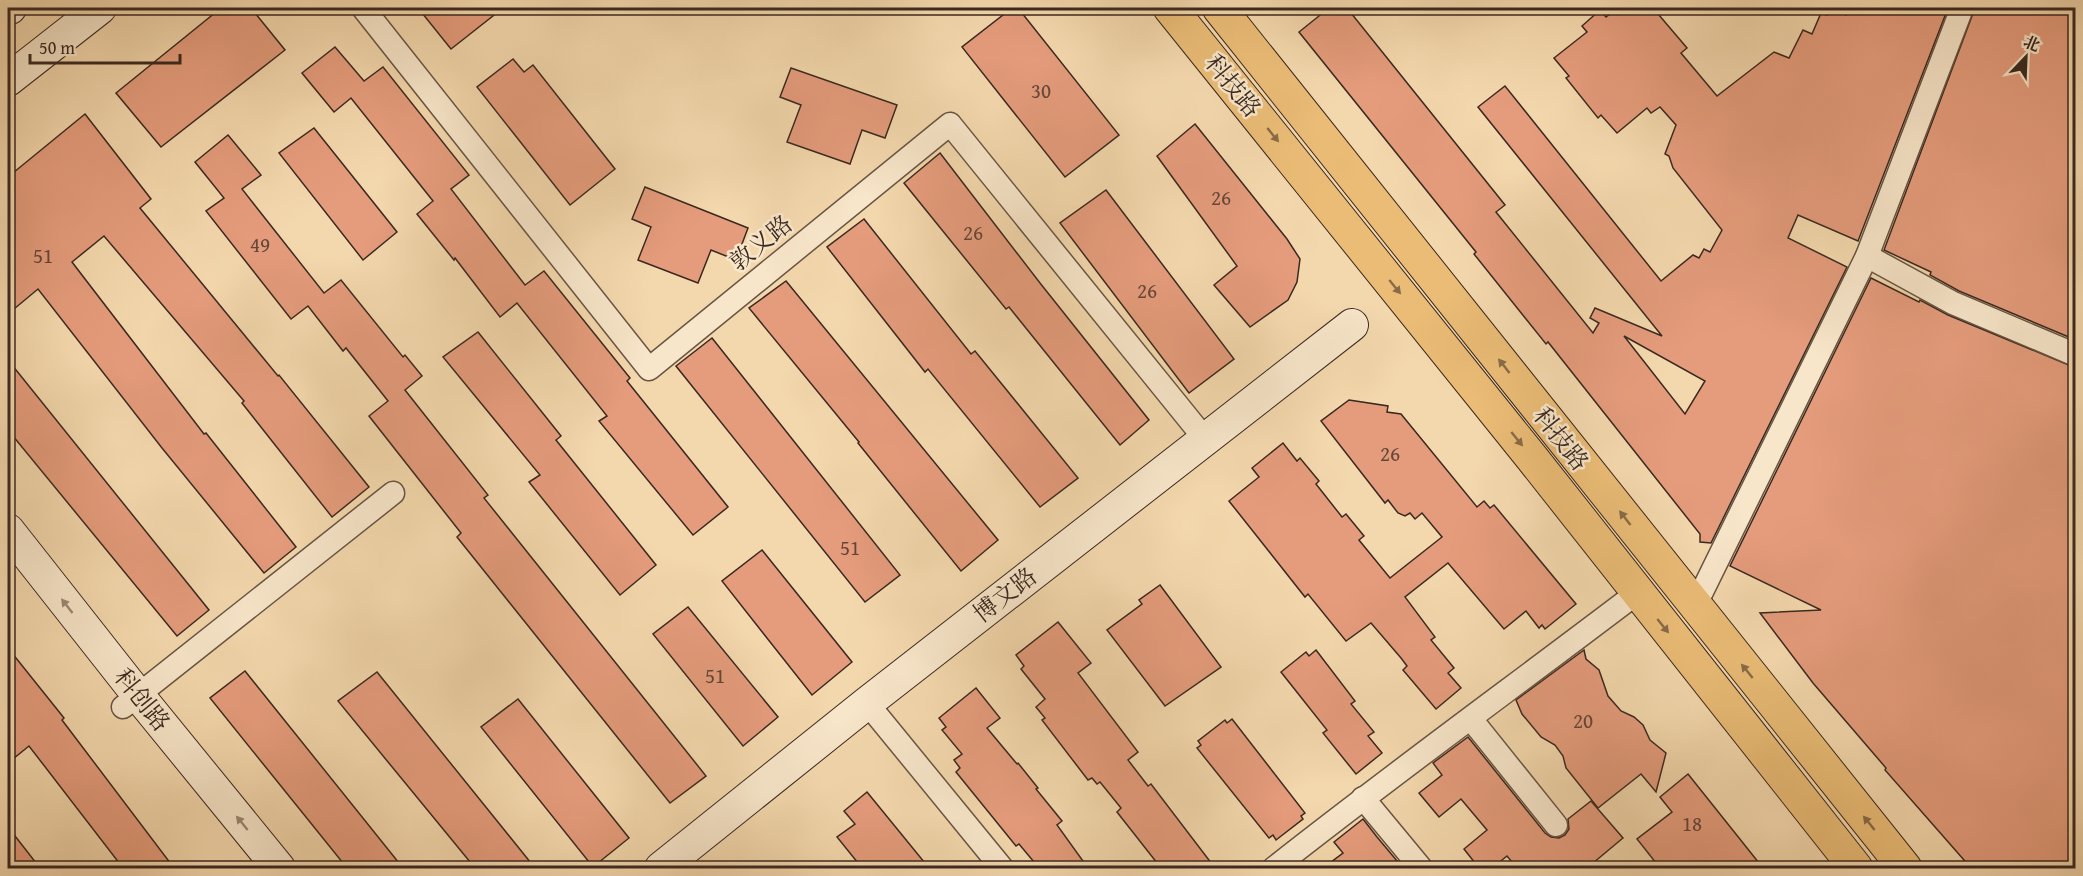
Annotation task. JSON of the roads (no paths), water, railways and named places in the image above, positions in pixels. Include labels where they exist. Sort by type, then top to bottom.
[{"type":"main road","name":"科技路","points":[[1170,8],[1532,458],[1856,868]]},
{"type":"main road","name":"科技路","points":[[1219,8],[1905,868]]},
{"type":"street","points":[[8,80],[100,8]]},
{"type":"street","name":"敦义路","points":[[363,8],[649,369],[950,124],[1205,439]]},
{"type":"street","points":[[1695,606],[1867,256],[1962,8]]},
{"type":"street","points":[[1867,256],[1953,303],[2076,355]]},
{"type":"street","name":"博文路","points":[[661,868],[867,703],[1352,325]]},
{"type":"street","points":[[130,701],[393,493]]},
{"type":"street","name":"科创路","points":[[8,530],[252,868]]},
{"type":"street","name":"科创路","points":[[8,565],[279,868]]},
{"type":"street","points":[[1274,868],[1363,798],[1637,593]]},
{"type":"street","points":[[867,703],[1002,868]]},
{"type":"street","points":[[1471,719],[1556,825]]},
{"type":"street","points":[[1363,798],[1422,868]]}]
